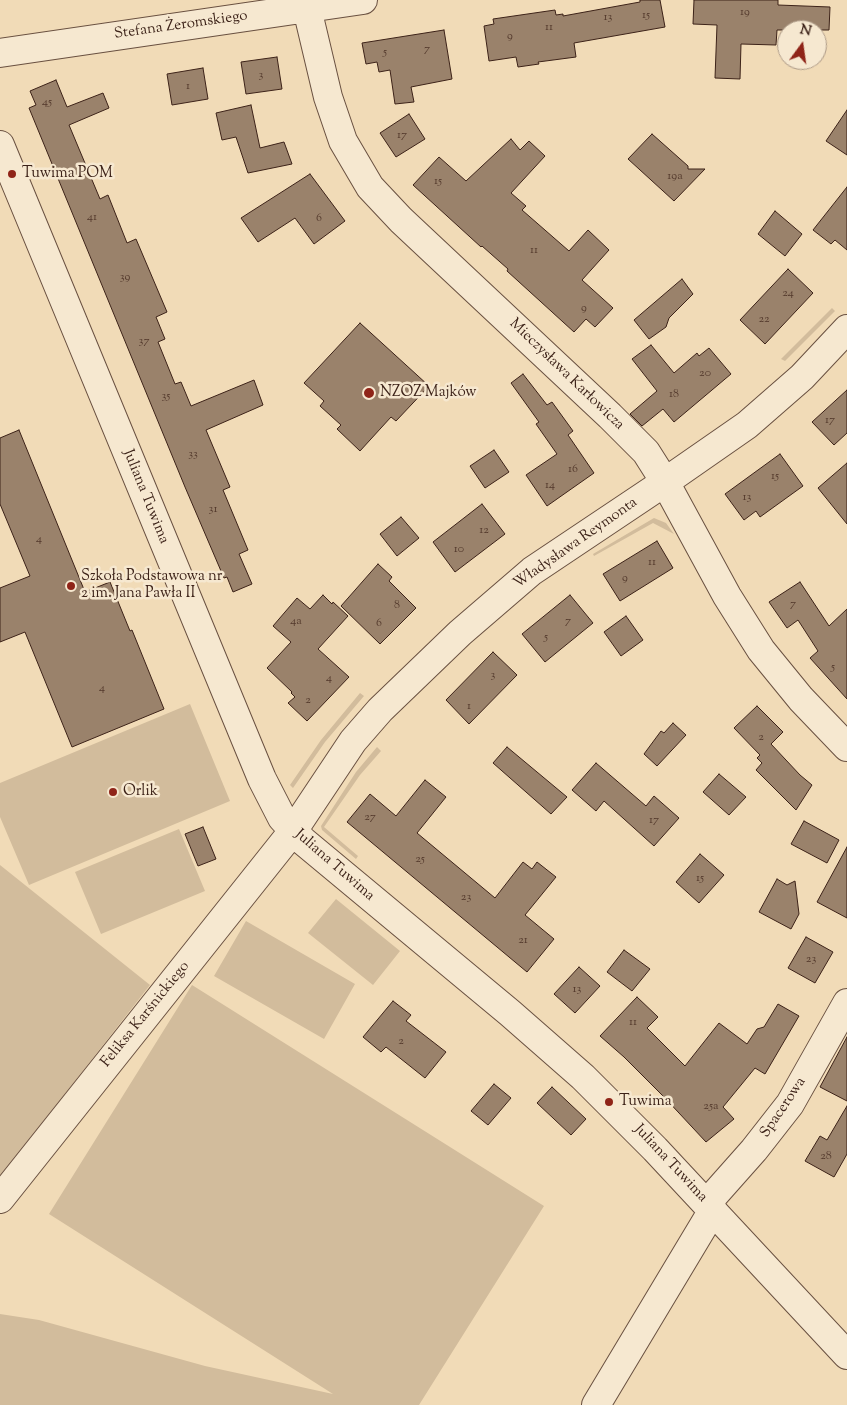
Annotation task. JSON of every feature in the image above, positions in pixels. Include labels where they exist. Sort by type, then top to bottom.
[{"type":"street","name":"Stefana Żeromskiego","points":[[0,53],[305,4],[362,0]]},
{"type":"street","name":"Mieczysława Karłowicza","points":[[305,4],[328,98],[343,141],[370,187],[401,220],[646,452],[665,482],[727,596],[761,650],[801,698],[847,747]]},
{"type":"street","name":"Juliana Tuwima","points":[[0,145],[262,780],[277,810],[293,831],[343,876],[549,1046],[621,1113],[847,1354]]},
{"type":"street","name":"Władysława Reymonta","points":[[293,831],[353,741],[380,710],[460,633],[532,571],[747,425],[802,377],[847,330]]},
{"type":"street","name":"Feliksa Karśnickiego","points":[[0,1199],[293,831]]},
{"type":"street","name":"Spacerowa","points":[[596,1405],[710,1207],[790,1104],[847,1004]]},
{"type":"shaded area","points":[[832,308],[835,311],[785,361],[781,359]]},
{"type":"shaded area","points":[[654,518],[666,523],[674,534],[653,523],[594,556],[593,554]]},
{"type":"shaded area","points":[[360,693],[364,696],[325,742],[293,788],[290,785],[321,740]]},
{"type":"shaded area","name":"Orlik","points":[[190,704],[230,801],[29,885],[0,817],[0,783]]},
{"type":"shaded area","points":[[377,747],[381,751],[360,775],[324,827],[358,856],[356,859],[322,830],[321,826],[356,772]]},
{"type":"shaded area","points":[[179,829],[205,891],[101,934],[75,872]]},
{"type":"shaded area","points":[[0,865],[150,985],[64,1095],[66,1097],[0,1179]]},
{"type":"shaded area","points":[[336,899],[400,951],[373,985],[308,933]]},
{"type":"shaded area","points":[[246,921],[355,984],[324,1039],[214,976]]},
{"type":"shaded area","points":[[192,985],[544,1206],[419,1405],[0,1405],[0,1314],[39,1320],[205,1366],[333,1394],[49,1214]]},
{"type":"building","points":[[640,0],[660,0],[665,27],[574,43],[576,57],[538,62],[539,64],[518,67],[516,57],[489,61],[484,26],[494,24],[493,19],[555,10],[556,15],[563,14],[563,16],[640,2]]},
{"type":"building","points":[[694,0],[778,0],[778,5],[830,7],[829,30],[827,30],[827,20],[777,20],[776,45],[741,44],[740,79],[715,78],[717,25],[693,24]]},
{"type":"building","points":[[444,30],[452,79],[411,87],[414,102],[395,104],[390,70],[379,72],[377,62],[366,64],[362,43]]},
{"type":"building","points":[[277,57],[282,89],[246,94],[241,62]]},
{"type":"building","points":[[203,68],[208,99],[172,105],[167,74]]},
{"type":"building","points":[[56,80],[67,107],[103,93],[109,108],[69,125],[100,199],[108,195],[127,243],[136,239],[167,312],[156,317],[165,339],[158,342],[175,384],[181,382],[191,406],[254,380],[263,405],[206,430],[230,487],[223,490],[248,550],[239,554],[252,584],[233,592],[227,577],[224,578],[185,487],[29,108],[36,105],[30,91]]},
{"type":"building","points":[[251,105],[260,148],[284,142],[292,164],[248,173],[236,137],[222,140],[216,113]]},
{"type":"building","points":[[847,110],[847,155],[826,141]]},
{"type":"building","points":[[409,114],[425,139],[396,157],[380,133]]},
{"type":"building","points":[[652,134],[688,166],[688,169],[705,169],[674,201],[628,159]]},
{"type":"building","points":[[511,139],[520,150],[529,141],[545,156],[511,193],[526,206],[522,210],[569,251],[588,230],[609,250],[582,280],[613,308],[595,327],[586,319],[574,332],[507,271],[508,269],[413,185],[439,157],[466,181]]},
{"type":"building","points":[[310,174],[345,221],[314,244],[295,218],[258,242],[241,218]]},
{"type":"building","points":[[847,187],[847,250],[835,240],[831,244],[813,230]]},
{"type":"building","points":[[775,211],[802,234],[785,256],[758,234]]},
{"type":"building","points":[[788,269],[813,293],[765,344],[740,320]]},
{"type":"building","points":[[682,279],[693,294],[669,318],[666,327],[649,339],[634,320]]},
{"type":"building","name":"NZOZ Majków","points":[[360,323],[429,386],[396,421],[391,417],[360,451],[337,429],[341,425],[320,406],[324,401],[304,383]]},
{"type":"building","points":[[651,345],[674,373],[697,353],[699,356],[709,348],[731,374],[674,422],[663,409],[642,426],[630,414],[657,391],[632,359]]},
{"type":"building","points":[[523,374],[547,405],[552,402],[573,431],[568,435],[594,473],[547,506],[526,475],[557,454],[536,424],[539,422],[511,383]]},
{"type":"building","points":[[847,390],[847,433],[834,445],[812,422]]},
{"type":"building","points":[[19,430],[85,592],[110,582],[164,709],[72,747],[25,632],[0,642],[0,588],[30,576],[0,504],[0,438]]},
{"type":"building","points":[[494,450],[509,472],[485,488],[470,466]]},
{"type":"building","points":[[780,454],[803,486],[760,517],[756,511],[744,520],[725,494]]},
{"type":"building","points":[[847,463],[847,524],[818,488]]},
{"type":"building","points":[[482,504],[505,534],[455,572],[433,542]]},
{"type":"building","points":[[401,517],[419,538],[397,556],[380,534]]},
{"type":"building","points":[[657,541],[673,568],[620,601],[603,574]]},
{"type":"building","points":[[378,564],[392,577],[389,581],[416,608],[380,644],[341,606]]},
{"type":"building","points":[[800,582],[829,626],[847,609],[847,699],[810,658],[818,651],[798,620],[787,628],[769,602]]},
{"type":"building","points":[[323,595],[348,616],[318,649],[349,677],[307,721],[288,703],[295,697],[292,692],[267,668],[291,642],[273,626],[297,598],[310,609]]},
{"type":"building","points":[[570,595],[593,623],[545,662],[522,634]]},
{"type":"building","points":[[626,616],[643,640],[621,656],[604,632]]},
{"type":"building","points":[[493,652],[517,675],[469,724],[446,700]]},
{"type":"building","points":[[757,706],[783,732],[771,744],[812,785],[796,810],[756,770],[762,763],[757,758],[760,755],[734,728]]},
{"type":"building","points":[[673,723],[686,735],[657,766],[644,754],[661,731],[664,733]]},
{"type":"building","points":[[507,747],[567,797],[551,814],[493,763]]},
{"type":"building","points":[[596,763],[646,806],[654,796],[679,818],[654,846],[604,801],[596,811],[572,790]]},
{"type":"building","points":[[719,774],[746,797],[729,815],[703,792]]},
{"type":"building","points":[[425,780],[446,797],[417,833],[495,898],[523,862],[532,869],[537,862],[556,877],[525,915],[554,939],[527,972],[347,822],[370,794],[396,816]]},
{"type":"building","points":[[804,821],[839,840],[827,863],[791,844]]},
{"type":"building","points":[[203,827],[216,859],[198,866],[185,834]]},
{"type":"building","points":[[847,847],[847,918],[817,902]]},
{"type":"building","points":[[700,854],[724,875],[699,903],[676,882]]},
{"type":"building","points":[[777,879],[787,885],[795,881],[799,914],[791,929],[759,912]]},
{"type":"building","points":[[806,937],[833,952],[815,983],[788,968]]},
{"type":"building","points":[[624,950],[650,969],[632,991],[607,972]]},
{"type":"building","points":[[579,967],[600,986],[575,1013],[554,994]]},
{"type":"building","points":[[637,997],[658,1017],[647,1028],[685,1066],[719,1023],[747,1044],[757,1029],[764,1027],[778,1004],[799,1016],[765,1074],[755,1068],[723,1107],[734,1119],[706,1142],[624,1057],[600,1036]]},
{"type":"building","points":[[393,1001],[411,1015],[406,1021],[446,1052],[425,1078],[386,1047],[381,1052],[363,1037]]},
{"type":"building","points":[[847,1037],[847,1101],[820,1087]]},
{"type":"building","points":[[494,1084],[511,1098],[488,1125],[471,1111]]},
{"type":"building","points":[[552,1087],[586,1119],[571,1135],[537,1103]]},
{"type":"building","points":[[847,1106],[847,1154],[834,1177],[805,1161],[820,1136],[827,1140]]},
{"type":"place","name":"Tuwima POM","points":[[12,174]]},
{"type":"place","name":"NZOZ Majków","points":[[369,393]]},
{"type":"place","name":"Szkoła Podstawowa nr 2 im. Jana Pawła II","points":[[71,586]]},
{"type":"place","name":"Orlik","points":[[113,792]]},
{"type":"place","name":"Tuwima","points":[[609,1102]]}]
